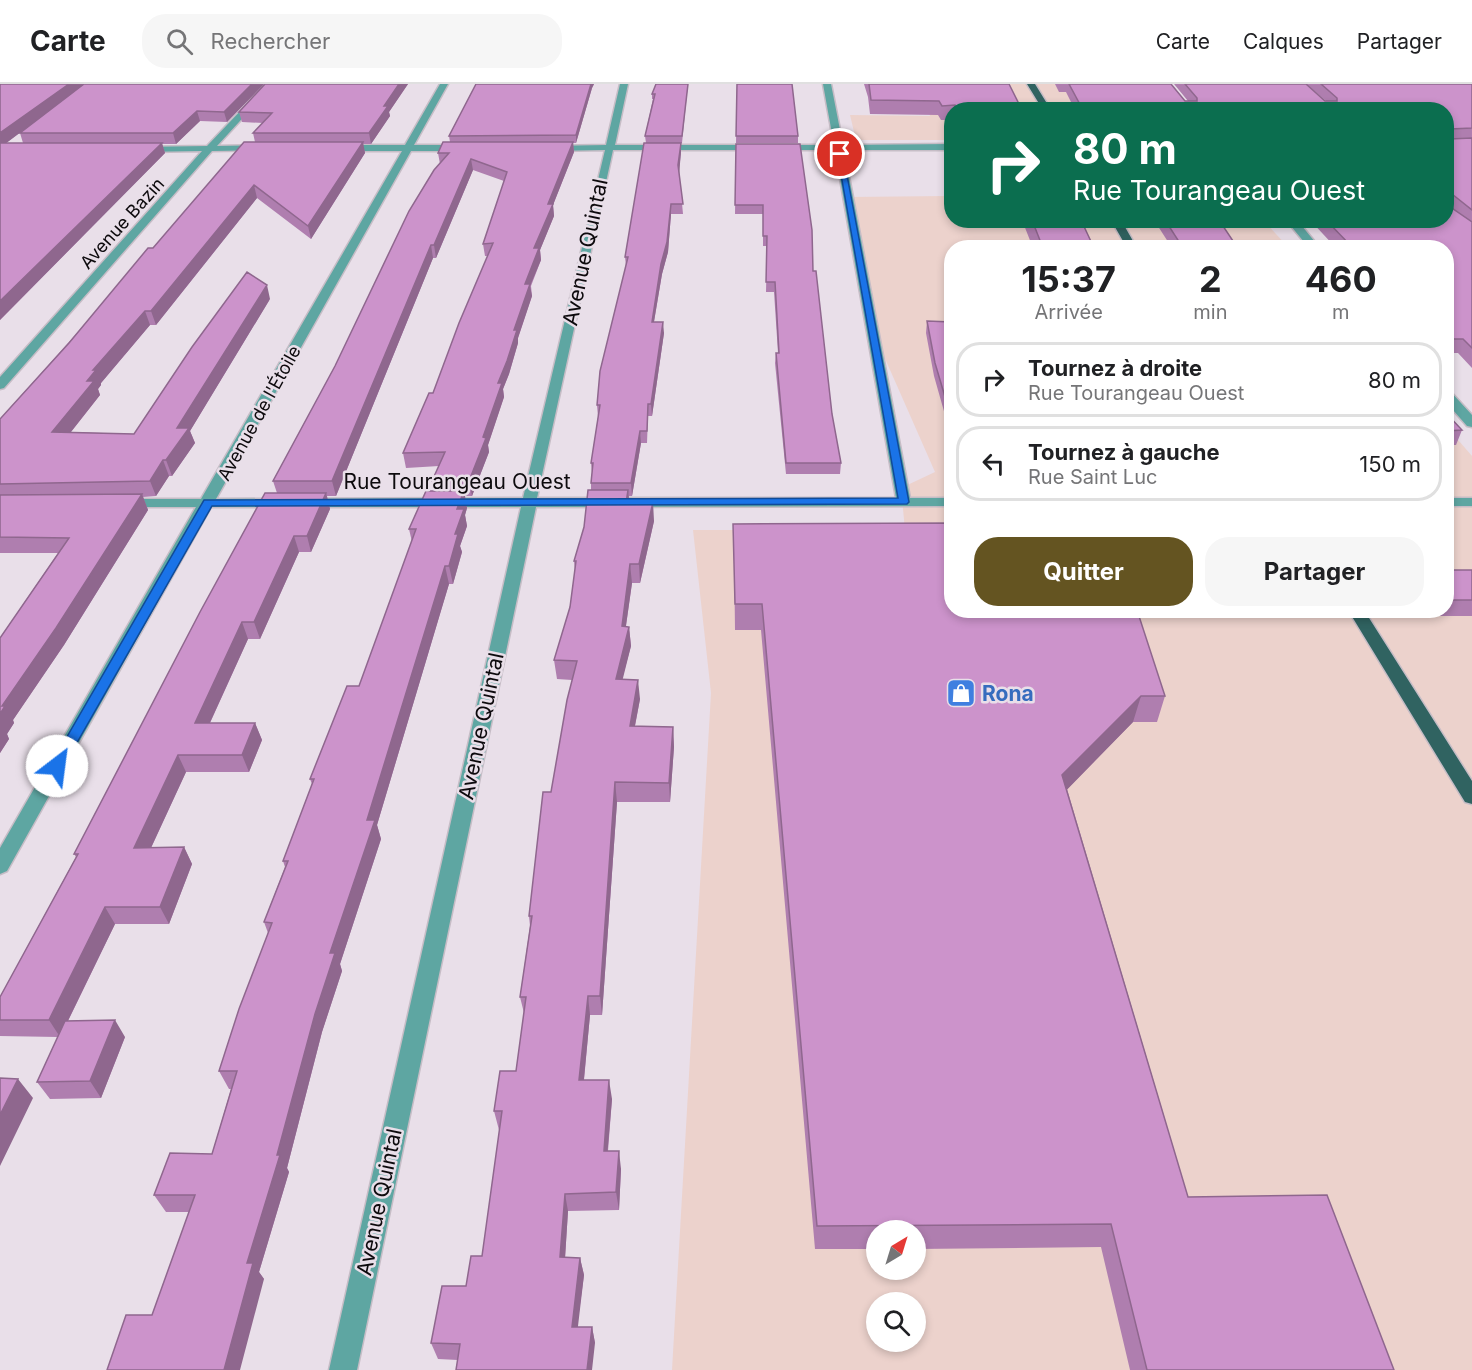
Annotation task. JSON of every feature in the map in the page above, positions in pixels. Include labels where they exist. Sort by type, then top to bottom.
[{"type":"main road","points":[[1031,84],[1042,102]]},
{"type":"main road","points":[[1361,618],[1472,797]]},
{"type":"street","name":"Avenue Bazin","points":[[0,385],[210,148],[270,84]]},
{"type":"street","name":"Avenue de l'Étoile","points":[[0,866],[444,84]]},
{"type":"street","name":"Avenue Quintal","points":[[344,1370],[530,502],[624,84]]},
{"type":"street","points":[[826,84],[904,502]]},
{"type":"street","points":[[546,148],[944,147]]},
{"type":"street","points":[[127,149],[268,148]]},
{"type":"street","points":[[326,148],[476,148]]},
{"type":"street","points":[[1298,228],[1308,240]]},
{"type":"street","points":[[1454,403],[1472,423]]},
{"type":"street","name":"Rue Tourangeau Ouest","points":[[111,504],[944,502]]},
{"type":"street","points":[[1454,502],[1472,502]]},
{"type":"shaded area","points":[[918,84],[1150,84],[1164,102],[944,102],[944,140],[856,140],[850,115],[930,116]]},
{"type":"shaded area","points":[[944,196],[944,228],[1270,228],[1282,240],[944,240],[944,618],[1454,618],[1454,435],[1472,456],[1472,1370],[672,1370],[711,693],[693,530],[905,530],[901,488],[935,472],[872,329],[848,197]]},
{"type":"building","points":[[0,84],[69,84],[0,133]]},
{"type":"building","points":[[84,84],[252,84],[224,112],[197,111],[173,133],[20,133]]},
{"type":"building","points":[[265,84],[399,84],[384,106],[388,106],[369,133],[253,133],[272,113],[239,112]]},
{"type":"building","points":[[476,84],[591,84],[576,135],[449,136]]},
{"type":"building","points":[[656,84],[688,84],[682,136],[645,136],[655,94],[652,94]]},
{"type":"building","points":[[737,84],[792,84],[798,136],[736,136]]},
{"type":"building","points":[[869,84],[1009,84],[1018,102],[944,102],[942,106],[939,101],[871,100]]},
{"type":"building","points":[[1069,84],[1171,84],[1185,101],[1197,101],[1185,84],[1306,84],[1325,101],[1337,101],[1337,98],[1321,84],[1472,84],[1472,128],[1454,129],[1454,102],[1079,102]]},
{"type":"building","points":[[1472,138],[1472,210],[1454,196],[1454,139]]},
{"type":"building","points":[[244,142],[363,142],[308,226],[254,185],[151,311],[145,311],[93,370],[96,370],[87,381],[94,381],[52,432],[134,434],[192,347],[247,272],[267,285],[177,428],[189,428],[166,460],[163,460],[150,481],[0,484],[0,419],[69,343],[148,248],[153,248]]},
{"type":"building","points":[[443,142],[573,142],[548,204],[553,204],[534,248],[539,248],[525,284],[530,284],[498,383],[502,383],[483,437],[486,438],[469,481],[432,481],[445,452],[403,453],[429,393],[433,393],[459,323],[493,243],[483,244],[507,172],[471,159],[434,245],[431,245],[332,481],[273,481],[335,366],[409,211],[434,170],[449,153],[438,153]]},
{"type":"building","points":[[0,143],[162,143],[0,301]]},
{"type":"building","points":[[644,143],[681,143],[678,165],[683,204],[671,204],[667,242],[661,264],[652,322],[663,322],[651,404],[648,404],[647,431],[640,431],[631,483],[591,483],[593,463],[591,463],[600,405],[597,405],[600,371],[628,257],[625,257]]},
{"type":"building","points":[[736,144],[800,144],[812,230],[813,271],[816,271],[832,414],[841,463],[786,463],[776,353],[779,353],[775,282],[766,282],[767,236],[763,236],[763,205],[735,205]]},
{"type":"building","points":[[1454,209],[1472,222],[1472,348],[1463,339],[1454,339],[1454,240],[1345,240],[1334,228],[1454,228]]},
{"type":"building","points":[[1035,228],[1085,228],[1090,240],[1040,240]]},
{"type":"building","points":[[1170,228],[1224,228],[1232,240],[1178,240]]},
{"type":"building","points":[[927,321],[944,322],[944,393],[935,363]]},
{"type":"building","points":[[1454,422],[1462,430],[1454,430]]},
{"type":"building","points":[[588,490],[628,490],[626,503],[653,502],[639,564],[630,564],[622,626],[629,627],[616,679],[638,680],[630,726],[673,727],[669,783],[615,782],[600,996],[588,996],[579,1080],[609,1080],[604,1151],[619,1151],[616,1192],[565,1194],[560,1257],[580,1258],[572,1327],[592,1327],[587,1370],[456,1370],[460,1344],[431,1343],[442,1286],[466,1286],[471,1256],[482,1256],[502,1111],[494,1111],[500,1071],[516,1071],[526,997],[520,997],[532,916],[529,916],[543,792],[551,792],[567,700],[577,661],[554,660],[570,607],[576,561],[574,561],[584,527]]},
{"type":"building","points":[[426,491],[464,491],[457,509],[464,509],[455,534],[458,534],[449,566],[445,566],[367,820],[375,820],[330,953],[335,953],[315,1014],[277,1155],[280,1155],[247,1263],[253,1263],[224,1370],[107,1370],[126,1315],[152,1315],[195,1195],[154,1195],[170,1153],[212,1154],[237,1071],[219,1071],[239,1009],[272,923],[264,922],[288,861],[283,861],[314,779],[310,779],[347,686],[359,686],[416,529],[409,529]]},
{"type":"building","points":[[265,493],[326,493],[307,536],[294,536],[254,622],[242,622],[195,723],[255,723],[242,755],[178,755],[134,848],[184,847],[160,907],[105,907],[49,1020],[0,1020],[0,997],[78,854],[74,854],[200,612]]},
{"type":"building","points":[[142,494],[56,628],[2,706],[5,706],[0,714],[0,638],[69,538],[0,537],[0,495]]},
{"type":"building","points":[[944,523],[944,618],[1140,618],[1165,696],[1141,696],[1062,775],[1188,1197],[1327,1195],[1394,1370],[1147,1370],[1111,1224],[926,1225],[926,1220],[866,1220],[866,1226],[817,1226],[762,604],[735,604],[733,524]]},
{"type":"building","points":[[1454,570],[1472,570],[1472,600],[1454,600]]},
{"type":"building","points":[[115,1020],[90,1081],[37,1082],[65,1021]]},
{"type":"building","points":[[0,1078],[18,1079],[0,1115]]},
{"type":"place","name":"Rona","points":[[961,693]]},
{"type":"route","points":[[57,766],[208,502],[904,502],[840,154]]}]
